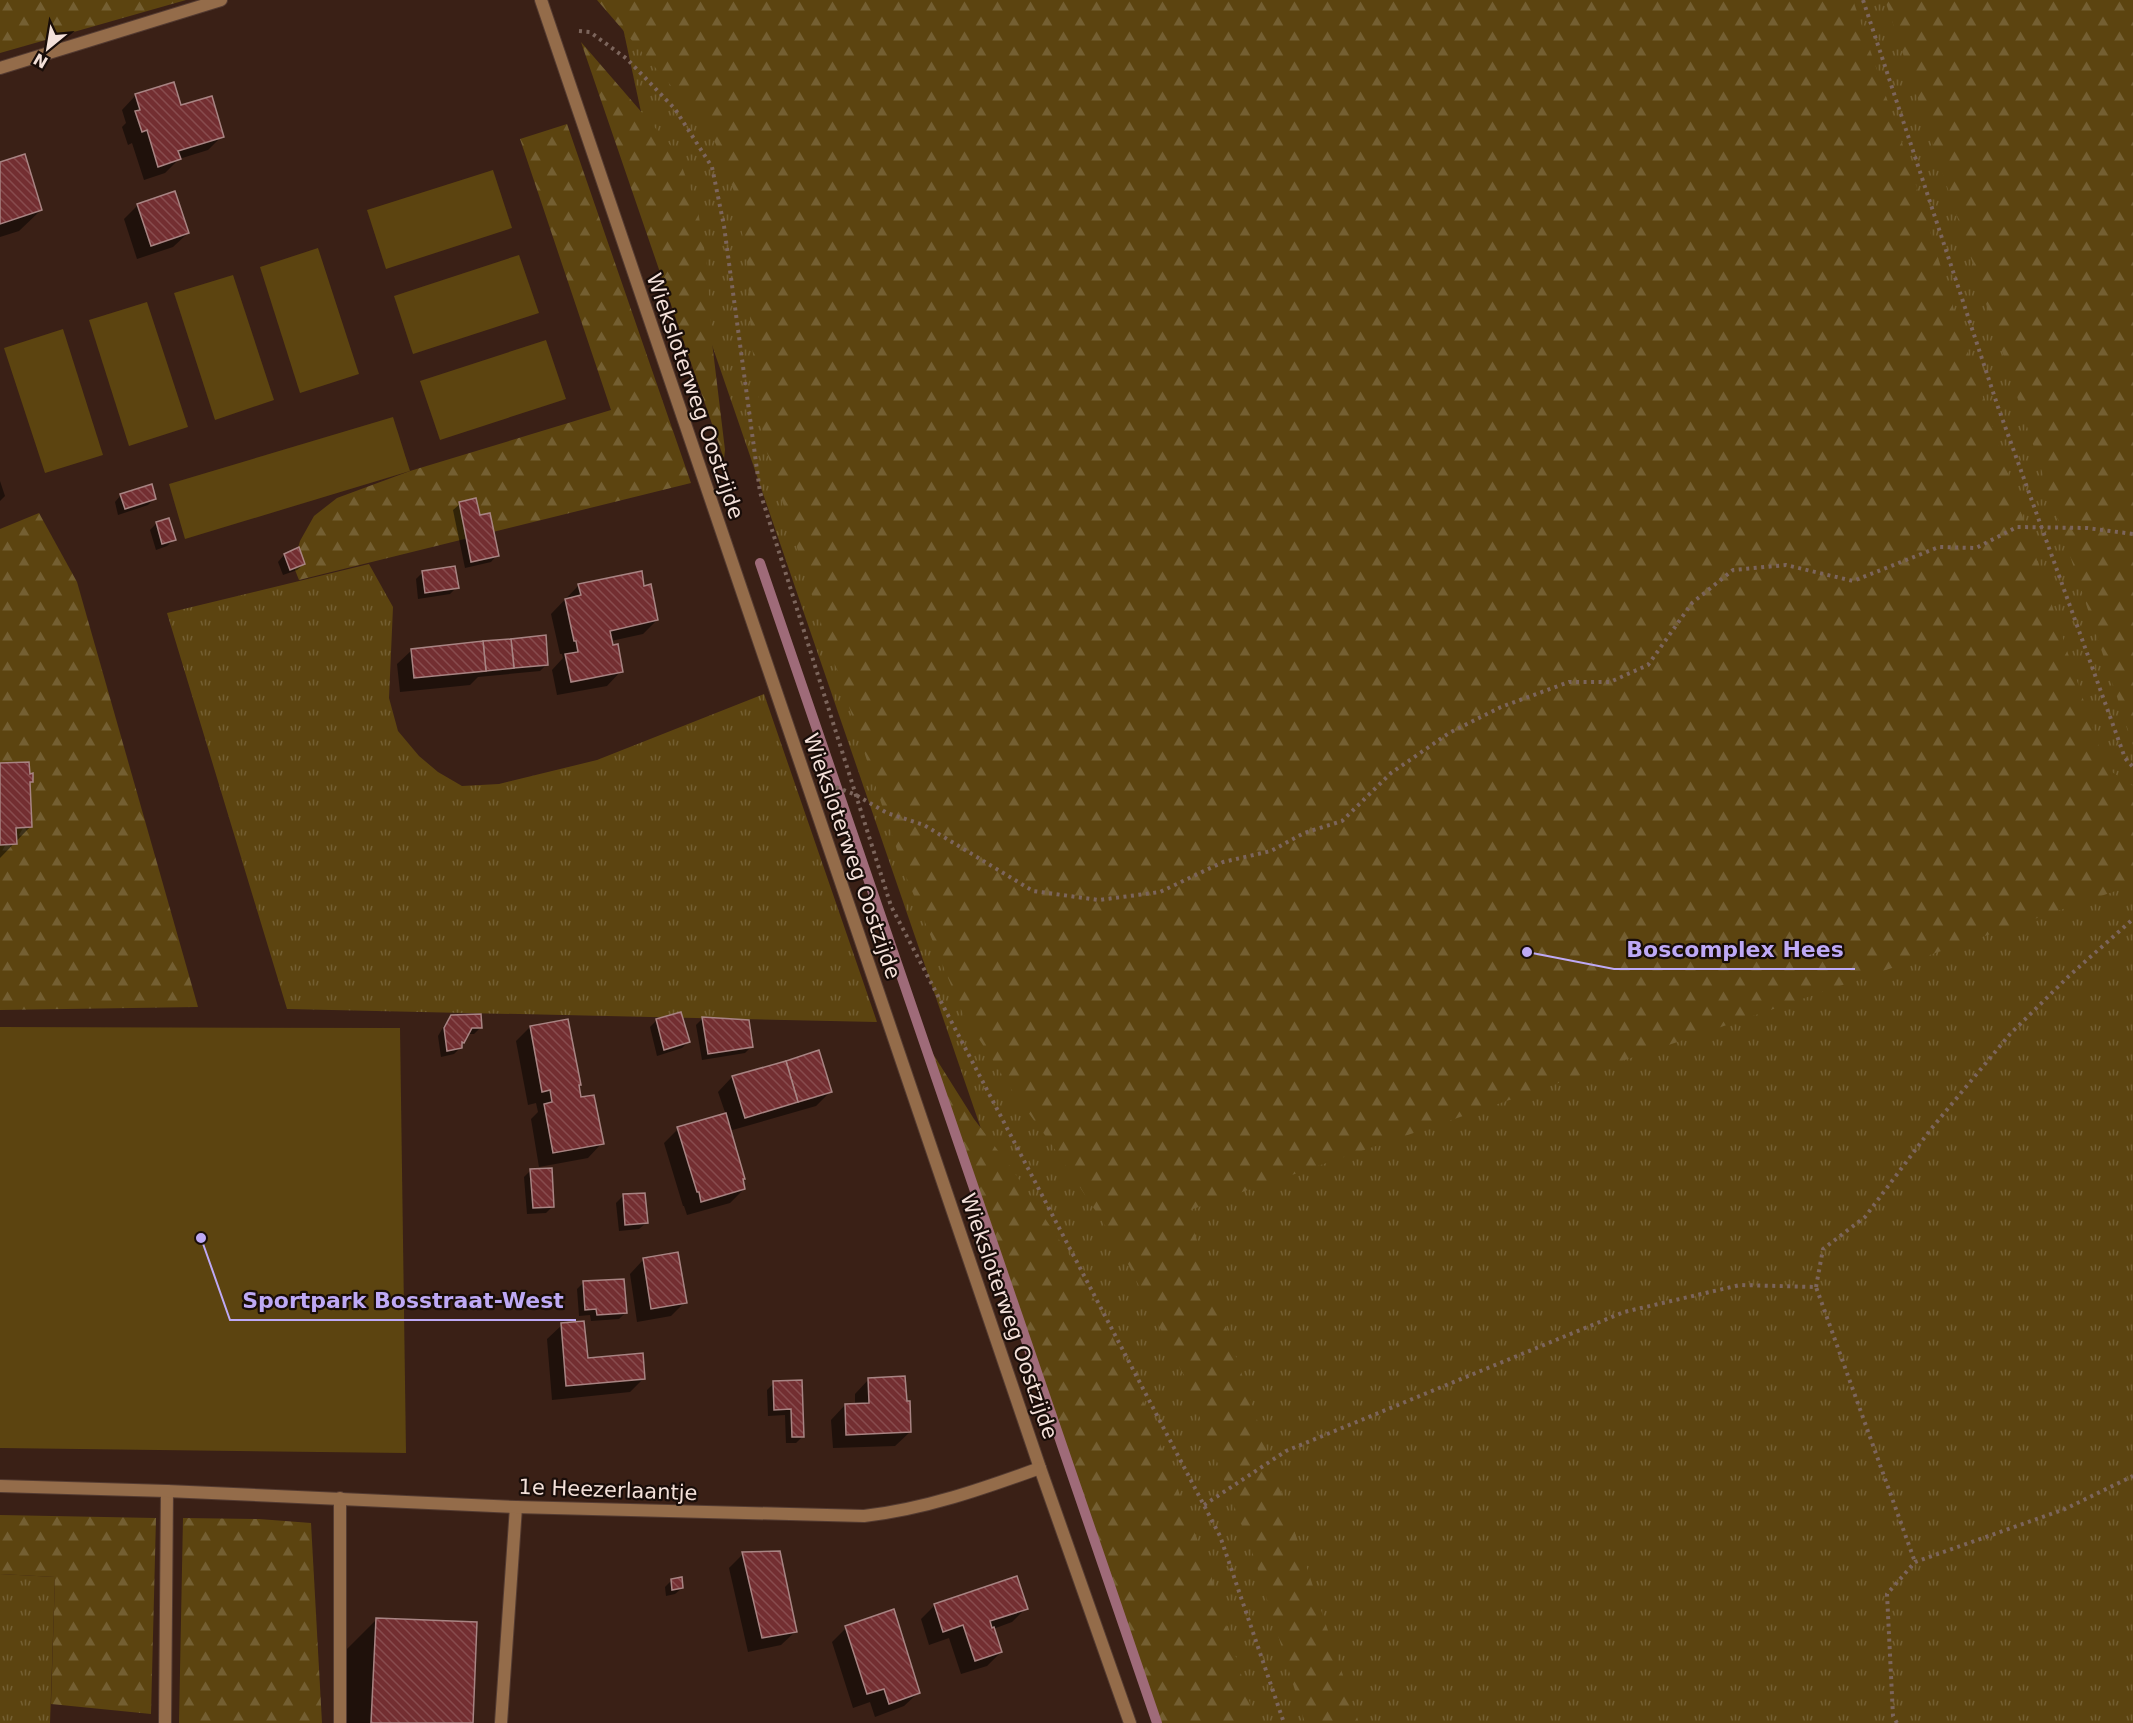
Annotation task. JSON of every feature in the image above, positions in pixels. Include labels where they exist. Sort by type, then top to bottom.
[{"type":"street","points":[[0,68],[221,0]]},
{"type":"street","name":"Wieksloterweg Oostzijde","points":[[541,0],[1040,1468],[1130,1723]]},
{"type":"street","name":"1e Heezerlaantje","points":[[0,1486],[340,1498],[516,1507],[864,1516],[895,1513],[973,1493],[1040,1468]]},
{"type":"street","points":[[165,1723],[167,1491]]},
{"type":"street","points":[[340,1498],[340,1723]]},
{"type":"street","points":[[501,1723],[516,1507]]},
{"type":"path","points":[[1863,0],[1998,407],[2125,758],[2133,767]]},
{"type":"path","points":[[552,32],[563,28],[590,33],[627,59],[675,109],[712,167],[724,226],[760,492],[891,906],[1220,1536],[1284,1723]]},
{"type":"path","points":[[801,764],[821,781],[856,795],[887,813],[924,825],[1033,891],[1099,900],[1160,892],[1223,862],[1271,851],[1304,833],[1342,820],[1391,773],[1449,733],[1501,707],[1569,682],[1610,682],[1647,665],[1692,603],[1733,570],[1786,565],[1853,581],[1939,547],[1976,548],[2017,527],[2086,528],[2133,534]]},
{"type":"path","points":[[1915,1562],[1816,1287],[1823,1249],[1865,1217],[1931,1129],[2010,1034],[2069,976],[2133,919]]},
{"type":"path","points":[[1204,1505],[1286,1451],[1624,1312],[1740,1285],[1816,1287]]},
{"type":"path","points":[[1897,1723],[1893,1716],[1887,1594],[1915,1562],[2065,1509],[2133,1476]]},
{"type":"green space","points":[[0,0],[186,0],[0,53]]},
{"type":"green space","points":[[597,0],[1853,0],[1912,172],[1954,310],[2106,768],[2133,786],[2133,885],[1187,1211],[1359,1723],[1305,1723],[1254,1557],[1183,1374],[1120,1248],[1050,1142],[1013,1092],[963,1014],[905,874],[815,605],[764,443],[751,338],[747,260],[735,194],[711,132]]},
{"type":"green space","points":[[617,0],[2133,0],[2133,1723],[1185,1723],[656,182]]},
{"type":"green space","points":[[1885,0],[2133,0],[2133,745]]},
{"type":"green space","points":[[581,42],[676,152],[697,205],[707,265],[724,459]]},
{"type":"green space","points":[[567,124],[691,483],[299,580],[293,565],[300,541],[314,516],[337,498],[410,471],[611,410],[520,139]]},
{"type":"green space","points":[[493,170],[512,228],[386,269],[367,210]]},
{"type":"green space","points":[[318,248],[359,374],[300,393],[260,267]]},
{"type":"green space","points":[[519,255],[539,313],[413,354],[394,296]]},
{"type":"green space","points":[[233,275],[274,400],[215,420],[174,293]]},
{"type":"green space","points":[[147,302],[188,427],[129,446],[89,320]]},
{"type":"green space","points":[[63,329],[103,455],[45,473],[4,348]]},
{"type":"green space","points":[[546,340],[566,399],[440,440],[420,381]]},
{"type":"green space","points":[[393,417],[410,471],[185,539],[169,484]]},
{"type":"green space","points":[[39,513],[77,582],[198,1007],[0,1010],[0,529]]},
{"type":"green space","points":[[369,564],[393,607],[389,698],[398,731],[419,756],[438,772],[462,786],[499,784],[597,760],[764,694],[877,1022],[287,1009],[167,613]]},
{"type":"green space","points":[[0,1027],[400,1028],[406,1453],[0,1448]]},
{"type":"green space","points":[[923,1038],[974,1119],[1012,1169],[1080,1271],[1140,1393],[1210,1572],[1256,1723],[1157,1723]]},
{"type":"green space","points":[[0,1515],[156,1518],[151,1714],[51,1704],[55,1577],[0,1574]]},
{"type":"green space","points":[[183,1518],[259,1519],[311,1523],[322,1723],[179,1723]]},
{"type":"green space","points":[[0,1574],[55,1577],[50,1723],[0,1723]]},
{"type":"building","points":[[174,82],[181,105],[212,96],[224,137],[178,151],[181,159],[158,167],[147,130],[142,132],[135,111],[140,110],[135,94]]},
{"type":"building","points":[[25,154],[42,210],[0,224],[0,162]]},
{"type":"building","points":[[175,191],[189,233],[151,246],[137,204]]},
{"type":"building","points":[[152,484],[156,499],[125,509],[120,494]]},
{"type":"building","points":[[476,498],[480,515],[490,513],[499,556],[471,562],[459,502]]},
{"type":"building","points":[[169,518],[176,540],[162,544],[156,522]]},
{"type":"building","points":[[299,547],[305,564],[290,570],[284,554]]},
{"type":"building","points":[[455,566],[459,588],[425,593],[422,571]]},
{"type":"building","points":[[642,571],[644,586],[651,584],[658,620],[610,631],[613,645],[618,644],[623,672],[571,682],[565,654],[578,652],[565,599],[581,595],[578,584]]},
{"type":"building","points":[[546,635],[548,665],[514,668],[511,639]]},
{"type":"building","points":[[511,639],[514,668],[486,671],[483,641]]},
{"type":"building","points":[[483,641],[486,671],[414,678],[411,649]]},
{"type":"building","points":[[29,762],[30,774],[33,773],[33,782],[30,782],[32,827],[16,828],[17,844],[0,845],[0,763]]},
{"type":"building","points":[[681,1012],[690,1042],[664,1050],[656,1019]]},
{"type":"building","points":[[481,1014],[482,1028],[472,1028],[464,1043],[462,1042],[462,1048],[447,1051],[444,1028],[451,1015]]},
{"type":"building","points":[[702,1017],[749,1020],[753,1047],[708,1054]]},
{"type":"building","points":[[568,1019],[581,1085],[579,1085],[581,1097],[594,1095],[604,1144],[553,1153],[544,1104],[552,1102],[550,1090],[542,1092],[530,1026]]},
{"type":"building","points":[[819,1050],[832,1092],[798,1102],[786,1061]]},
{"type":"building","points":[[786,1061],[798,1102],[745,1118],[732,1076]]},
{"type":"building","points":[[726,1113],[745,1179],[743,1179],[745,1189],[701,1202],[677,1127]]},
{"type":"building","points":[[552,1168],[554,1207],[533,1208],[530,1169]]},
{"type":"building","points":[[645,1193],[648,1223],[625,1225],[623,1194]]},
{"type":"building","points":[[678,1252],[687,1303],[651,1309],[643,1258]]},
{"type":"building","points":[[624,1279],[627,1313],[597,1315],[596,1309],[585,1310],[583,1281]]},
{"type":"building","points":[[584,1321],[588,1358],[643,1353],[645,1379],[566,1386],[561,1323]]},
{"type":"building","points":[[905,1376],[907,1401],[910,1401],[911,1432],[846,1435],[845,1404],[869,1403],[868,1378]]},
{"type":"building","points":[[802,1380],[804,1437],[792,1437],[791,1409],[774,1410],[773,1381]]},
{"type":"building","points":[[780,1551],[797,1632],[762,1638],[742,1552]]},
{"type":"building","points":[[1017,1576],[1028,1609],[990,1621],[1002,1652],[975,1661],[963,1625],[943,1632],[934,1604]]},
{"type":"building","points":[[682,1577],[683,1588],[672,1590],[671,1579]]},
{"type":"building","points":[[894,1609],[920,1693],[889,1704],[884,1689],[867,1694],[845,1626]]},
{"type":"building","points":[[376,1618],[477,1622],[473,1723],[371,1723]]},
{"type":"waterway","points":[[760,563],[1157,1723]]},
{"type":"place","name":"Boscomplex Hees","points":[[1527,952]]},
{"type":"place","name":"Sportpark Bosstraat-West","points":[[201,1238]]}]
